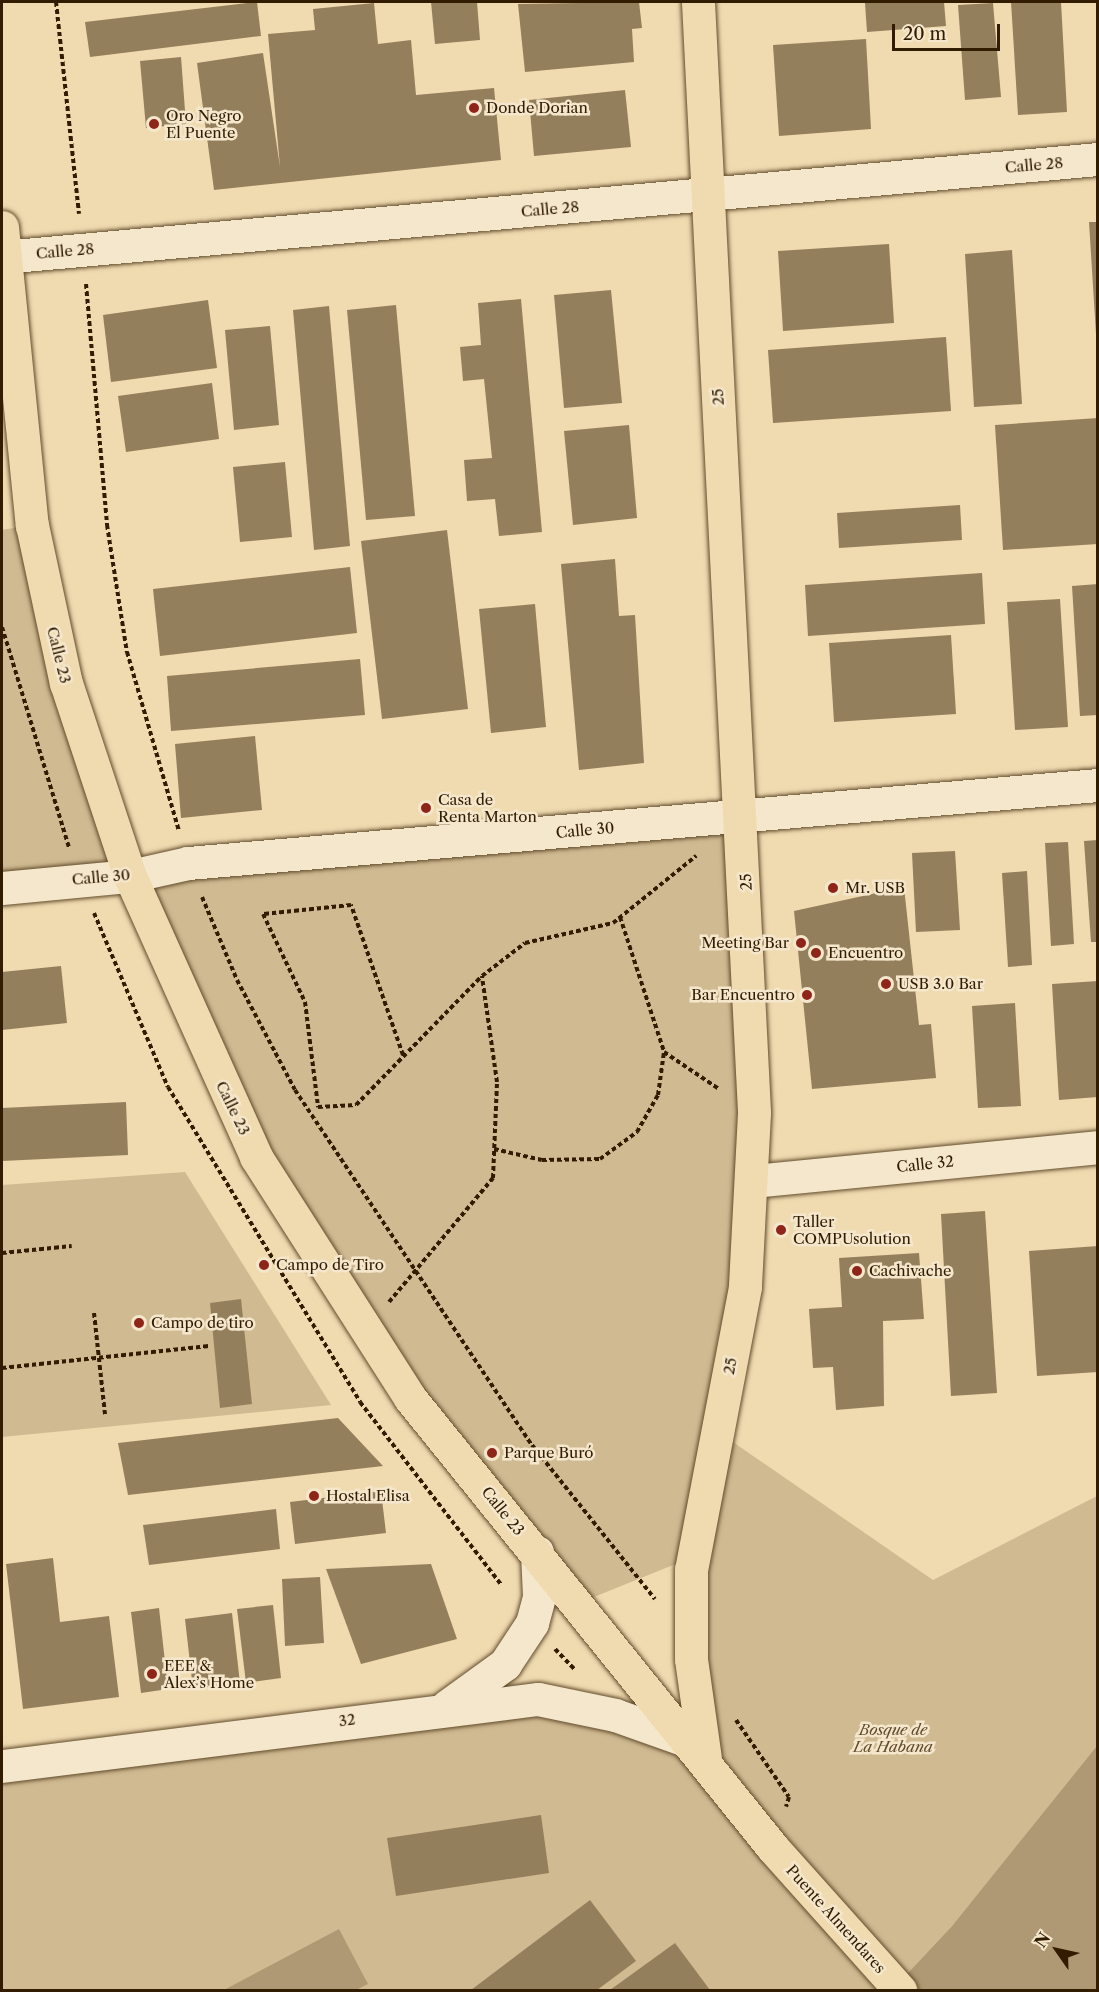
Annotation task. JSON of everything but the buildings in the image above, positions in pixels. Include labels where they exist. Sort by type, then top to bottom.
[{"type":"main road","name":"25","points":[[696,1749],[691,1659],[692,1569],[745,1287],[753,1181],[754,1113],[743,817],[706,196],[698,2]]},
{"type":"main road","name":"Calle 23","points":[[2,247],[32,525],[50,619],[129,876],[204,1050],[288,1212],[410,1398],[696,1749],[773,1848]]},
{"type":"main road","name":"Puente Almendares","points":[[773,1848],[900,1990]]},
{"type":"street","name":"Calle 28","points":[[2,247],[83,249],[706,196],[1098,159]]},
{"type":"street","name":"Calle 30","points":[[2,888],[129,876],[188,863],[1098,785]]},
{"type":"street","name":"Calle 32","points":[[753,1181],[1098,1147]]},
{"type":"street","points":[[445,1707],[505,1664],[531,1623],[539,1596],[537,1552]]},
{"type":"street","name":"32","points":[[2,1766],[445,1707],[538,1699],[574,1704],[696,1749]]},
{"type":"path","points":[[57,2],[83,249],[107,525],[127,652],[188,863],[237,980],[295,1090],[532,1445],[658,1603]]},
{"type":"path","points":[[403,1055],[351,905],[263,914],[305,1002],[318,1107],[356,1105],[482,976],[525,943],[620,917],[699,853]]},
{"type":"path","points":[[494,1149],[542,1161],[600,1159],[637,1132],[658,1095],[664,1052],[620,917]]},
{"type":"path","points":[[417,1275],[493,1178],[497,1082],[482,976]]},
{"type":"path","points":[[664,1052],[754,1113]]},
{"type":"path","points":[[2,1253],[72,1246]]},
{"type":"path","points":[[94,1314],[105,1414]]},
{"type":"path","points":[[2,1368],[208,1346]]},
{"type":"path","points":[[732,1714],[789,1797],[773,1848]]},
{"type":"green space","name":"Bosque de La Habana","points":[[32,525],[130,875],[743,817],[754,1113],[717,1431],[933,1580],[1097,1496],[1098,1746],[952,1926],[892,1990],[2,1990],[2,1777],[506,1701],[688,1741],[693,1557],[579,1603],[288,1211],[130,876],[2,888],[2,530]]},
{"type":"green space","name":"Campo de tiro","points":[[185,1172],[331,1405],[2,1437],[2,1185]]},
{"type":"shaded area","points":[[1097,1746],[1097,1990],[892,1990],[952,1926]]},
{"type":"shaded area","points":[[339,1929],[368,1984],[356,1990],[224,1990]]},
{"type":"place","name":"Donde Dorian","points":[[474,108]]},
{"type":"place","name":"Oro Negro El Puente","points":[[154,124]]},
{"type":"place","name":"Casa de Renta Marton","points":[[426,808]]},
{"type":"place","name":"Mr. USB","points":[[833,888]]},
{"type":"place","name":"Meeting Bar","points":[[801,943]]},
{"type":"place","name":"Encuentro","points":[[816,953]]},
{"type":"place","name":"USB 3.0 Bar","points":[[886,984]]},
{"type":"place","name":"Bar Encuentro","points":[[807,995]]},
{"type":"place","name":"Taller COMPUsolution","points":[[781,1230]]},
{"type":"place","name":"Campo de Tiro","points":[[264,1265]]},
{"type":"place","name":"Cachivache","points":[[857,1271]]},
{"type":"place","name":"Campo de tiro","points":[[139,1323]]},
{"type":"place","name":"Parque Buró","points":[[492,1453]]},
{"type":"place","name":"Hostal Elisa","points":[[314,1496]]},
{"type":"place","name":"EEE & Alex’s Home","points":[[152,1674]]}]
